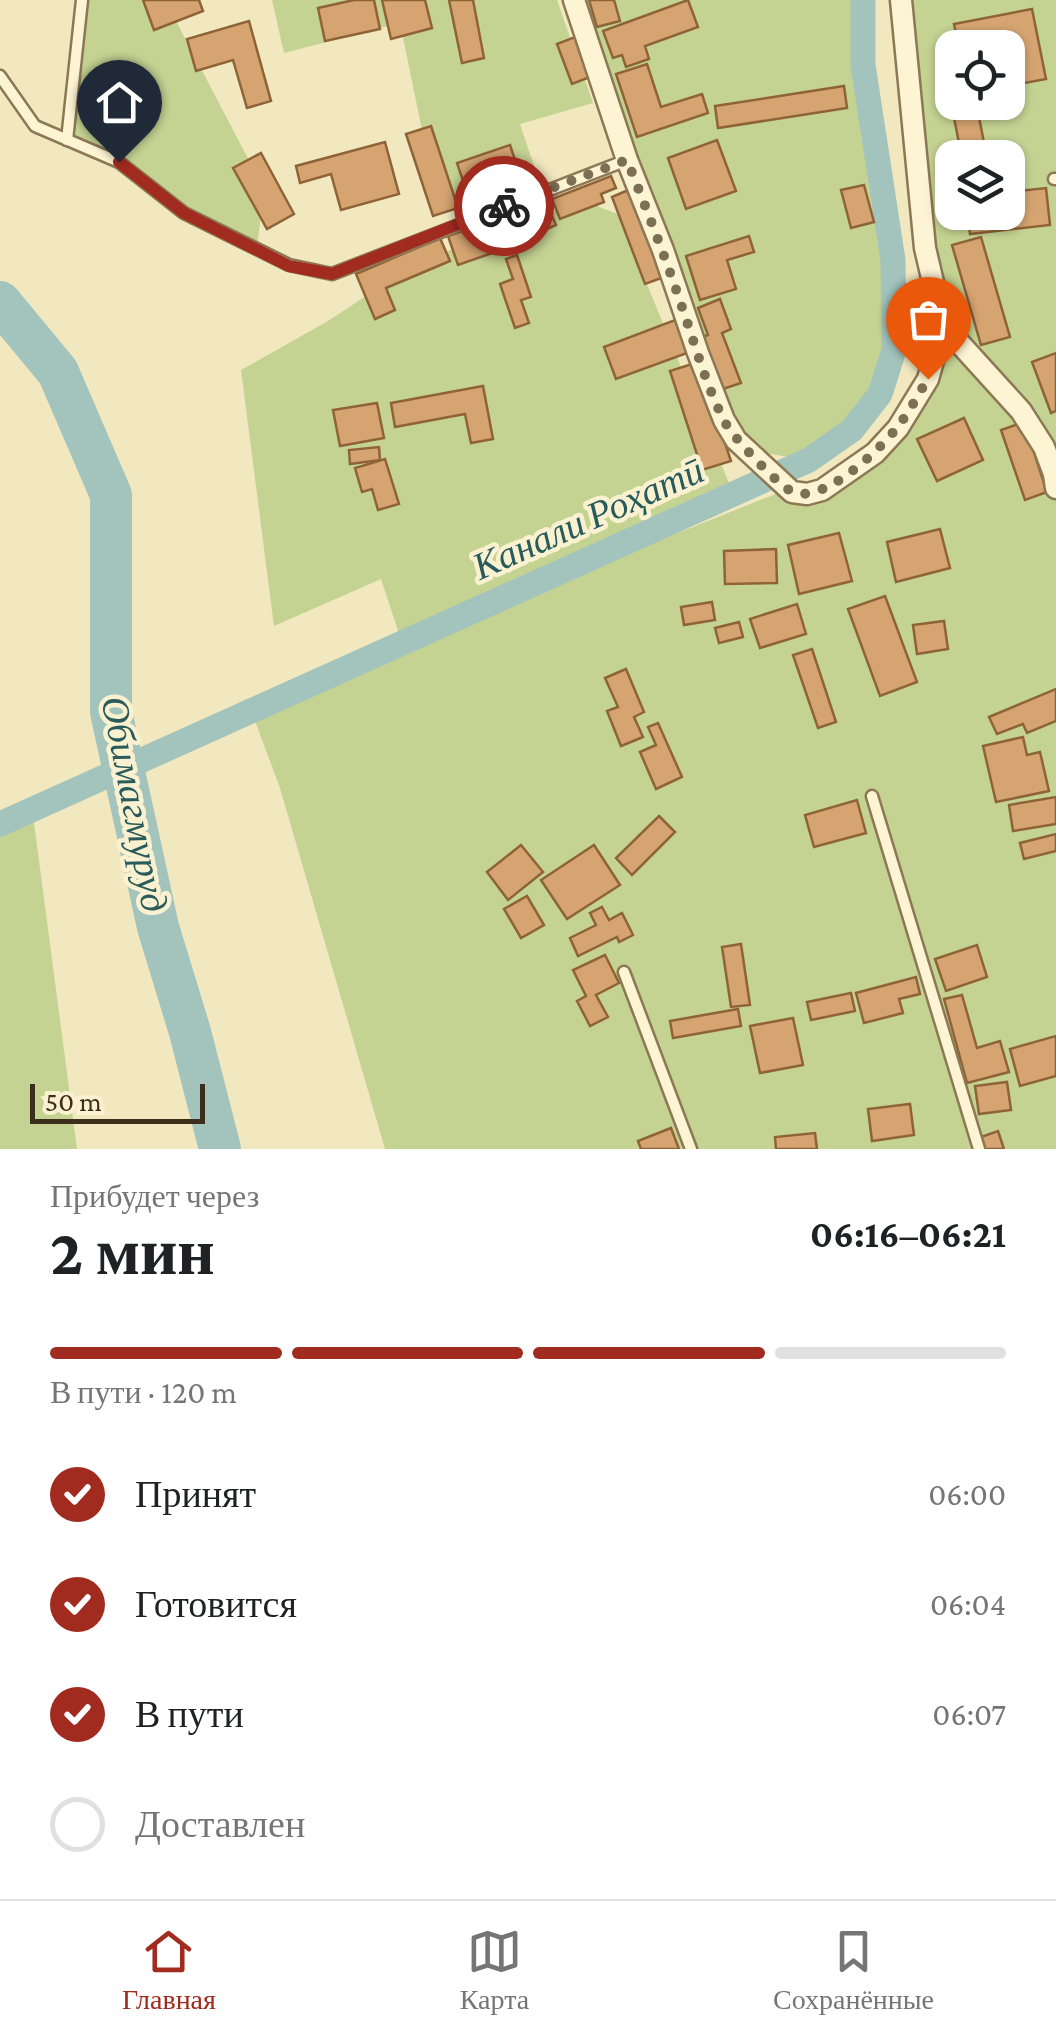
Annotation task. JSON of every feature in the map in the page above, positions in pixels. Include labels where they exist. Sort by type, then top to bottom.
[{"type":"street","points":[[574,0],[627,160],[724,420],[736,440],[792,492],[807,494],[822,490],[874,453],[898,428],[928,379],[943,325],[925,248],[901,0]]},
{"type":"street","points":[[943,325],[1021,412],[1044,448],[1056,488]]},
{"type":"lane","points":[[67,140],[82,0]]},
{"type":"lane","points":[[0,76],[35,126],[119,162],[184,213],[289,266],[332,274],[627,160]]},
{"type":"lane","points":[[872,796],[980,1149]]},
{"type":"lane","points":[[624,972],[691,1149]]},
{"type":"green space","points":[[82,0],[165,0],[264,189],[257,247],[184,213],[119,162],[67,140]]},
{"type":"green space","points":[[272,0],[557,0],[593,103],[520,124],[539,181],[437,203],[400,23],[284,53]]},
{"type":"green space","points":[[577,0],[863,0],[863,65],[893,260],[894,350],[880,394],[852,430],[809,460],[751,451],[726,419]]},
{"type":"green space","points":[[894,0],[1056,0],[1056,1149],[385,1149],[280,788],[248,702],[402,643],[381,579],[274,626],[241,370],[328,321],[416,263],[583,201],[618,214],[729,483],[420,636],[793,487],[805,489],[872,449],[926,375],[934,304]]},
{"type":"green space","points":[[31,800],[77,1149],[0,1149],[0,814]]},
{"type":"building","points":[[143,0],[199,0],[203,11],[154,30]]},
{"type":"building","points":[[374,0],[380,29],[325,41],[318,8]]},
{"type":"building","points":[[382,0],[425,0],[432,28],[391,39]]},
{"type":"building","points":[[449,0],[473,0],[484,58],[462,63]]},
{"type":"building","points":[[589,0],[614,0],[620,21],[597,27]]},
{"type":"building","points":[[688,0],[698,27],[645,46],[649,59],[626,67],[622,55],[613,58],[603,31]]},
{"type":"building","points":[[1032,9],[1046,79],[1025,83],[1025,30],[955,30],[954,24]]},
{"type":"building","points":[[249,21],[271,101],[247,108],[233,60],[196,71],[187,39]]},
{"type":"building","points":[[575,37],[590,77],[572,84],[557,44]]},
{"type":"building","points":[[647,64],[661,107],[702,94],[708,113],[637,137],[616,74]]},
{"type":"building","points":[[844,86],[847,108],[718,128],[715,106]]},
{"type":"building","points":[[954,120],[980,120],[983,140],[958,140]]},
{"type":"building","points":[[431,126],[458,208],[433,216],[406,134]]},
{"type":"building","points":[[717,140],[736,191],[686,209],[668,158]]},
{"type":"building","points":[[385,142],[399,194],[341,210],[331,174],[300,183],[296,166]]},
{"type":"building","points":[[510,145],[525,190],[472,208],[457,163]]},
{"type":"building","points":[[261,153],[294,214],[267,229],[233,168]]},
{"type":"building","points":[[611,176],[616,188],[601,194],[604,202],[560,219],[552,199]]},
{"type":"building","points":[[864,185],[874,222],[851,228],[841,190]]},
{"type":"building","points":[[633,188],[667,276],[645,284],[612,197]]},
{"type":"building","points":[[1046,188],[1050,225],[1025,228],[1025,190]]},
{"type":"building","points":[[545,199],[556,225],[507,246],[496,219]]},
{"type":"building","points":[[491,222],[501,250],[458,265],[448,236]]},
{"type":"building","points":[[969,230],[1006,230],[970,234]]},
{"type":"building","points":[[749,236],[754,252],[727,260],[736,289],[700,300],[686,256]]},
{"type":"building","points":[[981,237],[1010,337],[981,345],[952,245]]},
{"type":"building","points":[[440,238],[450,261],[386,288],[395,310],[375,319],[356,274]]},
{"type":"building","points":[[517,255],[531,297],[521,300],[529,323],[515,328],[500,284],[513,279],[506,259]]},
{"type":"building","points":[[720,299],[731,329],[722,333],[741,383],[720,390],[700,338],[708,335],[698,308]]},
{"type":"building","points":[[675,320],[687,353],[616,379],[604,347]]},
{"type":"building","points":[[1056,353],[1056,411],[1051,413],[1032,362]]},
{"type":"building","points":[[698,362],[731,461],[702,470],[670,371]]},
{"type":"building","points":[[483,386],[493,439],[471,443],[465,414],[395,427],[391,403]]},
{"type":"building","points":[[377,403],[384,438],[340,446],[333,410]]},
{"type":"building","points":[[964,418],[983,460],[937,481],[917,439]]},
{"type":"building","points":[[1024,422],[1047,492],[1025,500],[1001,430]]},
{"type":"building","points":[[379,447],[380,460],[350,464],[349,450]]},
{"type":"building","points":[[385,459],[399,504],[378,510],[372,489],[362,492],[355,468]]},
{"type":"building","points":[[940,529],[950,568],[896,582],[887,542]]},
{"type":"building","points":[[839,533],[852,581],[799,594],[788,545]]},
{"type":"building","points":[[776,549],[777,583],[725,584],[724,551]]},
{"type":"building","points":[[885,596],[917,682],[880,696],[848,609]]},
{"type":"building","points":[[712,602],[715,620],[684,625],[681,607]]},
{"type":"building","points":[[797,604],[806,634],[760,648],[750,619]]},
{"type":"building","points":[[944,621],[948,649],[917,654],[913,625]]},
{"type":"building","points":[[739,622],[743,637],[719,643],[715,628]]},
{"type":"building","points":[[812,649],[836,722],[818,728],[793,655]]},
{"type":"building","points":[[626,669],[644,712],[634,717],[643,737],[621,746],[607,711],[618,707],[605,678]]},
{"type":"building","points":[[1056,689],[1056,721],[1027,733],[1023,724],[997,734],[989,717]]},
{"type":"building","points":[[658,723],[682,777],[656,789],[640,752],[656,745],[648,727]]},
{"type":"building","points":[[1023,737],[1027,755],[1040,752],[1049,791],[996,802],[983,746]]},
{"type":"building","points":[[1056,797],[1056,824],[1013,831],[1009,805]]},
{"type":"building","points":[[857,800],[866,833],[814,847],[805,815]]},
{"type":"building","points":[[659,816],[675,832],[632,875],[616,858]]},
{"type":"building","points":[[1056,834],[1056,851],[1024,859],[1020,843]]},
{"type":"building","points":[[521,845],[543,872],[508,900],[487,872]]},
{"type":"building","points":[[594,845],[620,885],[567,919],[541,880]]},
{"type":"building","points":[[527,896],[544,925],[521,938],[504,909]]},
{"type":"building","points":[[602,907],[609,920],[622,913],[633,935],[619,942],[617,937],[578,956],[570,938],[596,925],[590,913]]},
{"type":"building","points":[[741,944],[750,1005],[731,1007],[722,947]]},
{"type":"building","points":[[977,945],[987,977],[946,991],[935,959]]},
{"type":"building","points":[[605,955],[619,983],[596,995],[608,1017],[590,1026],[577,1001],[586,996],[573,970]]},
{"type":"building","points":[[916,977],[920,994],[899,999],[903,1013],[864,1023],[856,993]]},
{"type":"building","points":[[851,993],[855,1011],[811,1020],[807,1002]]},
{"type":"building","points":[[962,995],[977,1048],[1000,1041],[1009,1072],[967,1083],[944,999]]},
{"type":"building","points":[[738,1009],[741,1026],[673,1038],[670,1021]]},
{"type":"building","points":[[793,1018],[803,1065],[760,1073],[750,1026]]},
{"type":"building","points":[[1056,1036],[1056,1076],[1020,1086],[1010,1049]]},
{"type":"building","points":[[1007,1082],[1011,1110],[979,1114],[975,1086]]},
{"type":"building","points":[[910,1104],[914,1135],[872,1141],[868,1109]]},
{"type":"building","points":[[671,1128],[679,1149],[641,1149],[638,1141]]},
{"type":"building","points":[[998,1131],[1004,1149],[985,1149],[981,1137]]},
{"type":"building","points":[[815,1133],[817,1149],[776,1149],[775,1137]]},
{"type":"waterway","name":"Канали Роҳатӣ","points":[[0,824],[809,460],[852,430],[880,394],[894,350],[893,260],[863,65],[863,0]]},
{"type":"waterway","name":"Обимагмуруд","points":[[0,302],[58,372],[111,495],[111,712],[158,927],[220,1149]]},
{"type":"way so far","points":[[504,206],[627,160],[724,420],[736,440],[792,492],[822,490],[874,453],[898,428],[928,379]]},
{"type":"route","points":[[119,162],[184,213],[289,266],[332,274],[504,206]]}]
